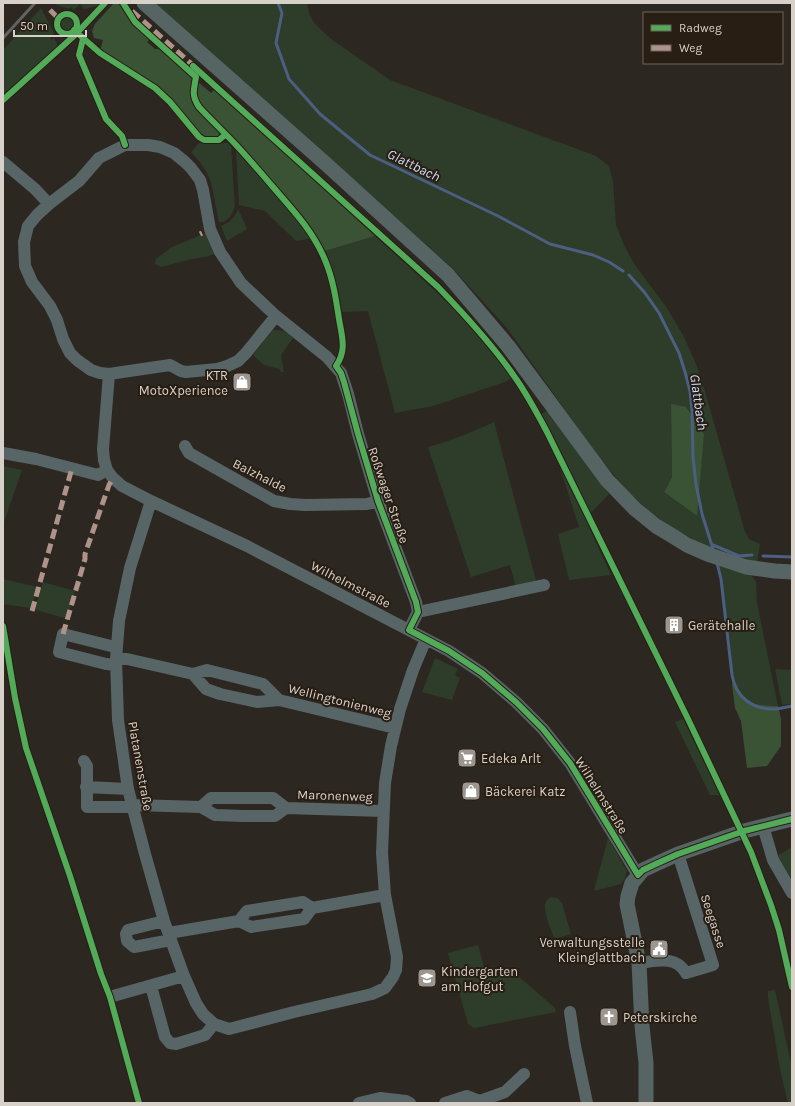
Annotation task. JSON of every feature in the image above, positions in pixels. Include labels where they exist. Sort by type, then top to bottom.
[{"type":"main road","points":[[144,3],[326,164],[448,275],[508,346],[607,480],[628,503],[656,526],[687,545],[715,557],[746,567],[792,572]]},
{"type":"main road","points":[[646,1103],[646,1063],[642,1026],[639,963],[627,904],[629,889],[632,883],[643,870],[678,854],[744,831],[792,819]]},
{"type":"street","name":"Roßwager Straße","points":[[276,316],[238,361],[217,369],[186,372],[170,365],[109,374],[91,370],[70,353],[50,306],[32,282],[25,266],[24,242],[28,226],[49,204],[79,181],[99,158],[125,145],[148,145],[160,147],[174,153],[192,168],[200,180],[203,190],[210,229],[220,252],[242,283],[276,316],[327,357],[341,373],[378,501],[416,602],[418,612]]},
{"type":"street","points":[[3,162],[35,189],[49,204]]},
{"type":"street","points":[[3,453],[36,459],[98,475],[107,470],[103,449],[109,374]]},
{"type":"street","name":"Balzhalde","points":[[185,446],[189,453],[274,501],[305,505],[367,504],[378,501]]},
{"type":"street","name":"Wilhelmstraße","points":[[107,470],[122,486],[247,546],[409,630],[471,665],[494,682],[542,729],[570,763],[638,875]]},
{"type":"street","name":"Platanenstraße","points":[[151,501],[130,568],[119,621],[116,662],[118,720],[128,788],[164,921],[184,976],[200,1009],[203,1014],[214,1024]]},
{"type":"street","points":[[409,630],[418,612],[544,585]]},
{"type":"street","name":"Wellingtonienweg","points":[[117,646],[111,646],[64,634],[59,652],[106,664],[127,659],[193,674],[207,670],[263,684],[279,700]]},
{"type":"street","points":[[151,986],[165,1037],[170,1043],[176,1044],[205,1035],[214,1024],[229,1029],[372,994],[385,988],[390,983],[397,964],[395,943],[385,895],[382,853],[383,811],[388,765],[395,728],[408,683],[426,639]]},
{"type":"street","name":"Wellingtonienweg","points":[[193,674],[206,689],[220,694],[257,702],[279,700],[395,728]]},
{"type":"street","name":"Maronenweg","points":[[84,761],[87,766],[87,807],[201,807],[215,815],[243,816],[275,816],[286,808]]},
{"type":"street","points":[[86,787],[128,788]]},
{"type":"street","name":"Maronenweg","points":[[201,807],[211,798],[273,798],[286,808],[383,811]]},
{"type":"street","points":[[763,826],[773,860],[792,893]]},
{"type":"street","name":"Seegasse","points":[[639,963],[666,960],[683,968],[686,973],[713,965],[678,854]]},
{"type":"street","points":[[164,921],[128,930],[126,934],[127,941],[134,947],[239,921],[247,911],[302,902],[312,908],[385,895]]},
{"type":"street","points":[[239,921],[251,927],[304,919],[312,908]]},
{"type":"street","points":[[112,996],[184,976]]},
{"type":"street","points":[[570,1012],[575,1046],[587,1103]]},
{"type":"street","points":[[445,1103],[467,1096],[480,1101],[505,1092],[524,1074]]},
{"type":"street","points":[[359,1103],[380,1098],[406,1101],[410,1103]]},
{"type":"green space","points":[[51,3],[101,3],[97,6],[84,9],[80,4],[74,10],[71,7],[69,9]]},
{"type":"green space","points":[[114,3],[124,3],[122,6],[135,27],[149,37],[147,42],[155,49],[159,49],[211,93],[215,89],[375,236],[325,251],[310,226],[225,128],[216,138],[203,137],[168,95],[143,77],[100,51],[103,40],[94,38],[92,31],[95,24]]},
{"type":"green space","points":[[153,3],[307,3],[309,13],[314,23],[331,39],[390,80],[596,156],[609,166],[613,182],[616,225],[624,245],[635,265],[667,308],[684,337],[696,364],[704,388],[745,532],[750,540],[760,544],[756,568],[752,576],[756,582],[757,603],[778,706],[761,705],[749,701],[742,695],[734,683],[727,618],[724,618],[720,580],[716,564],[732,570],[734,555],[710,547],[675,530],[646,509],[626,489],[597,455],[507,328],[455,271]],"holes":[[[671,404],[697,516],[664,492],[672,477]]]},
{"type":"green space","points":[[41,8],[54,33],[50,38],[52,40],[54,38],[58,46],[3,95],[3,50]]},
{"type":"green space","points":[[64,17],[70,17],[74,21],[74,27],[70,31],[64,31],[60,27],[60,21]]},
{"type":"green space","points":[[201,141],[203,143],[228,143],[231,146],[235,207],[230,217],[224,222],[219,222],[211,182],[202,166],[191,152]]},
{"type":"green space","points":[[237,149],[313,238],[296,241],[265,211],[239,205]]},
{"type":"green space","points":[[238,209],[247,229],[227,241],[221,226],[231,220]]},
{"type":"green space","points":[[206,233],[214,254],[161,267],[155,264],[156,259],[172,247]]},
{"type":"green space","points":[[375,236],[448,303],[482,339],[512,378],[505,382],[433,406],[395,413],[368,311],[341,312],[336,284],[325,251]]},
{"type":"green space","points":[[273,330],[284,331],[293,338],[281,355],[284,372],[264,365],[253,355]]},
{"type":"green space","points":[[671,404],[686,407],[704,434],[697,516],[664,492],[672,477]]},
{"type":"green space","points":[[549,410],[609,494],[589,515],[570,472],[541,414]]},
{"type":"green space","points":[[494,422],[537,584],[516,588],[510,565],[471,577],[428,447],[461,436]]},
{"type":"green space","points":[[3,466],[22,470],[3,525]]},
{"type":"green space","points":[[560,468],[562,468],[611,575],[569,580],[558,534],[579,527]]},
{"type":"green space","points":[[3,579],[37,587],[32,607],[30,608],[3,604]]},
{"type":"green space","points":[[43,582],[75,591],[68,616],[64,618],[36,610],[35,608]]},
{"type":"green space","points":[[435,658],[458,669],[455,675],[460,678],[452,700],[422,692]]},
{"type":"green space","points":[[775,669],[792,670],[792,704],[782,705]]},
{"type":"green space","points":[[734,683],[748,700],[757,704],[778,706],[781,719],[781,746],[767,766],[747,768],[741,721],[735,708],[732,684]]},
{"type":"green space","points":[[683,719],[721,796],[710,795],[675,722]]},
{"type":"green space","points":[[608,838],[627,871],[621,884],[594,891]]},
{"type":"green space","points":[[792,847],[792,884],[777,856]]},
{"type":"green space","points":[[551,897],[557,898],[562,903],[571,934],[555,939],[548,922],[545,908],[546,902]]},
{"type":"green space","points":[[478,945],[487,978],[499,975],[509,968],[555,1008],[556,1012],[474,1028],[468,1024],[448,953]]},
{"type":"green space","points":[[775,990],[792,1068],[792,1103],[788,1103],[780,1069],[768,998],[768,991]]},
{"type":"waterway","name":"Glattbach","points":[[278,3],[282,13],[276,43],[289,79],[320,114],[370,155],[498,216],[550,244],[593,255],[609,262],[623,271]]},
{"type":"waterway","name":"Glattbach","points":[[629,275],[645,293],[659,313],[679,353],[685,372],[690,391],[692,410],[693,457],[696,484],[702,514],[714,552]]},
{"type":"waterway","points":[[713,545],[739,556],[752,555]]},
{"type":"waterway","points":[[763,556],[792,557]]},
{"type":"waterway","points":[[717,563],[721,579],[732,675],[737,690],[753,705],[768,709],[792,706]]},
{"type":"railway","points":[[3,38],[35,3]]},
{"type":"marked path","points":[[50,10],[59,19]]},
{"type":"marked path","points":[[132,11],[195,67]]},
{"type":"marked path","points":[[32,611],[72,468]]},
{"type":"marked path","points":[[63,634],[85,559],[85,554],[109,485],[113,478]]},
{"type":"cycle path","points":[[3,100],[75,35],[105,3]]},
{"type":"cycle path","points":[[123,3],[135,22],[196,77],[194,89],[196,103],[242,151],[295,213],[309,230],[320,249],[334,289],[343,343],[342,354],[336,366],[341,373],[344,382],[378,501],[416,602],[418,612],[409,630],[449,651],[482,673],[516,702],[543,729],[570,763],[638,875],[643,870],[678,854],[744,831],[792,819]]},
{"type":"cycle path","points":[[67,14],[74,17],[77,24],[74,31],[67,34],[60,31],[57,24],[60,17],[67,14]]},
{"type":"cycle path","points":[[74,30],[100,53],[155,88],[170,102],[199,137],[204,140],[219,140],[225,135]]},
{"type":"cycle path","points":[[83,39],[79,55],[106,119],[122,136],[125,145]]},
{"type":"cycle path","points":[[193,66],[438,287],[468,319],[506,364],[523,390],[547,432],[688,719],[751,852],[779,930],[792,987]]},
{"type":"cycle path","points":[[3,626],[15,698],[26,748],[110,997],[139,1103]]},
{"type":"place","name":"KTR MotoXperience","points":[[242,382]]},
{"type":"place","name":"Gerätehalle","points":[[674,625]]},
{"type":"place","name":"Edeka Arlt","points":[[467,758]]},
{"type":"place","name":"Bäckerei Katz","points":[[471,791]]},
{"type":"place","name":"Verwaltungsstelle Kleinglattbach","points":[[659,949]]},
{"type":"place","name":"Kindergarten am Hofgut","points":[[427,978]]},
{"type":"place","name":"Peterskirche","points":[[609,1017]]}]
